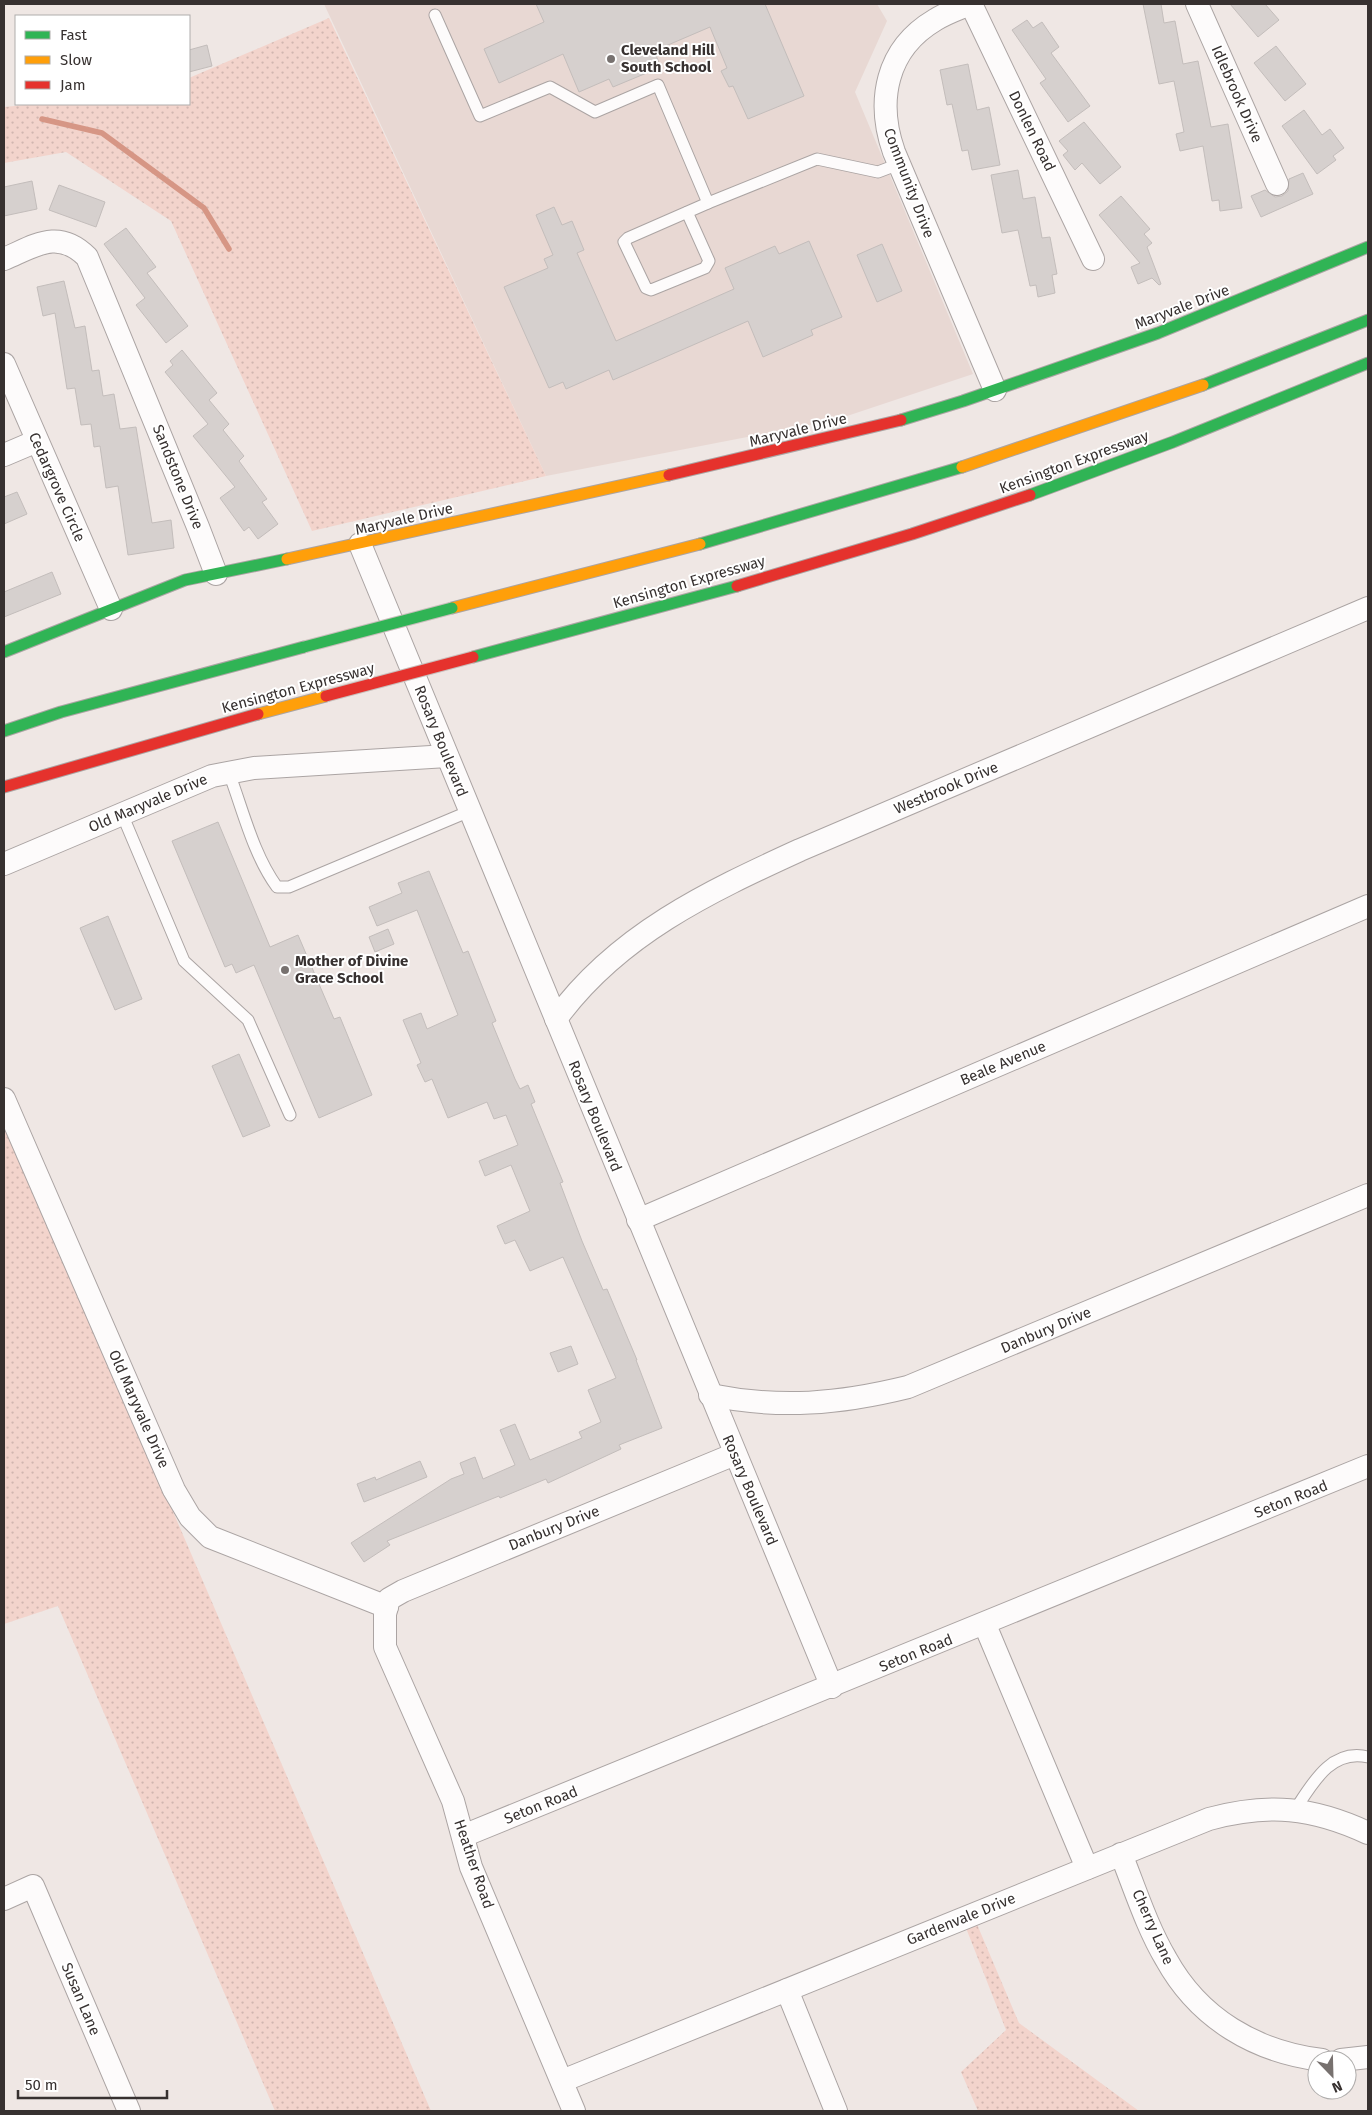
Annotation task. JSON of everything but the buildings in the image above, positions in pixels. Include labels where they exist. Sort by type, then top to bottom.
[{"type":"main road","name":"Maryvale Drive","points":[[216,574],[756,456],[912,417],[995,390],[1200,317],[1368,246]]},
{"type":"main road","name":"Kensington Expressway","points":[[4,731],[70,709],[452,608],[730,538],[951,473],[1138,410],[1224,378],[1368,320]]},
{"type":"main road","name":"Kensington Expressway","points":[[4,787],[193,731],[687,599],[976,514],[1225,423],[1368,363]]},
{"type":"main road","points":[[4,652],[185,580],[216,574]]},
{"type":"street","name":"Community Drive","points":[[970,4],[935,20],[918,32],[904,48],[893,66],[886,86],[884,107],[887,132],[899,164],[995,390]]},
{"type":"street","name":"Donlen Road","points":[[970,4],[1093,259]]},
{"type":"street","name":"Idlebrook Drive","points":[[1197,4],[1277,184]]},
{"type":"street","name":"Sandstone Drive","points":[[4,260],[47,241],[71,244],[87,257],[216,574]]},
{"type":"street","name":"Cedargrove Circle","points":[[4,364],[110,609]]},
{"type":"street","points":[[4,455],[38,441]]},
{"type":"street","name":"Rosary Boulevard","points":[[360,544],[734,1454],[832,1687]]},
{"type":"street","name":"Westbrook Drive","points":[[556,1019],[582,986],[631,942],[680,909],[719,886],[1368,608]]},
{"type":"street","name":"Old Maryvale Drive","points":[[4,864],[212,776],[254,768],[447,756]]},
{"type":"street","name":"Beale Avenue","points":[[638,1220],[1368,906]]},
{"type":"street","name":"Old Maryvale Drive","points":[[4,1099],[174,1490],[190,1517],[210,1537],[386,1611]]},
{"type":"street","name":"Danbury Drive","points":[[710,1395],[780,1405],[823,1402],[878,1394],[908,1387],[1368,1195]]},
{"type":"street","name":"Danbury Drive","points":[[386,1611],[389,1599],[403,1590],[734,1454]]},
{"type":"street","name":"Seton Road","points":[[463,1836],[985,1625],[1368,1466]]},
{"type":"street","name":"Heather Road","points":[[386,1611],[385,1647],[452,1801],[471,1867],[574,2111]]},
{"type":"street","points":[[985,1625],[1087,1868]]},
{"type":"street","name":"Gardenvale Drive","points":[[562,2081],[1120,1854],[1225,1814],[1241,1810],[1275,1808],[1295,1810],[1340,1820],[1368,1833]]},
{"type":"street","name":"Cherry Lane","points":[[1120,1854],[1165,1958],[1196,2001],[1221,2023],[1249,2040],[1274,2050],[1307,2057]]},
{"type":"street","name":"Susan Lane","points":[[4,1899],[33,1886],[128,2111]]},
{"type":"street","points":[[787,1990],[836,2111]]},
{"type":"lane","points":[[435,15],[480,116],[550,87],[595,112],[658,85],[708,203]]},
{"type":"lane","points":[[687,212],[709,261],[708,264],[704,268],[651,290],[646,288],[624,242],[628,238],[687,212],[708,203],[817,158],[878,172],[899,164]]},
{"type":"lane","points":[[229,773],[268,875],[277,886],[289,887],[470,811]]},
{"type":"lane","points":[[122,814],[184,961],[248,1020],[290,1115]]},
{"type":"lane","points":[[1295,1810],[1318,1775],[1332,1763],[1348,1757],[1368,1757]]},
{"type":"shaded area","points":[[324,4],[877,4],[887,21],[855,92],[973,374],[835,420],[546,476]]},
{"type":"shaded area","points":[[329,18],[546,476],[312,531],[171,221],[66,152],[4,163],[4,107],[25,105],[190,105],[190,78]]},
{"type":"shaded area","points":[[4,1119],[431,2111],[275,2111],[58,1606],[4,1624]]},
{"type":"shaded area","points":[[976,1922],[1019,2023],[1139,2111],[978,2111],[961,2072],[1006,2030],[966,1928]]},
{"type":"waterway","points":[[42,119],[102,133],[204,208],[229,249]]},
{"type":"traffic: fast","points":[[901,420],[963,401],[1158,333],[1368,247]]},
{"type":"traffic: fast","points":[[1203,385],[1368,320]]},
{"type":"traffic: fast","points":[[1030,495],[1173,442],[1368,363]]},
{"type":"traffic: fast","points":[[700,544],[962,467]]},
{"type":"traffic: fast","points":[[4,652],[185,580],[287,559]]},
{"type":"traffic: fast","points":[[473,657],[737,586]]},
{"type":"traffic: fast","points":[[304,647],[452,608]]},
{"type":"traffic: fast","points":[[4,731],[61,712],[304,647]]},
{"type":"traffic: slow","points":[[962,467],[1203,385]]},
{"type":"traffic: slow","points":[[287,559],[669,475]]},
{"type":"traffic: slow","points":[[452,608],[700,544]]},
{"type":"traffic: slow","points":[[258,714],[326,696]]},
{"type":"traffic: jam","points":[[669,475],[901,420]]},
{"type":"traffic: jam","points":[[737,586],[912,534],[1030,495]]},
{"type":"traffic: jam","points":[[326,696],[473,657]]},
{"type":"traffic: jam","points":[[4,787],[258,714]]},
{"type":"place","name":"Cleveland Hill South School","points":[[611,59]]},
{"type":"place","name":"Mother of Divine Grace School","points":[[285,970]]}]
